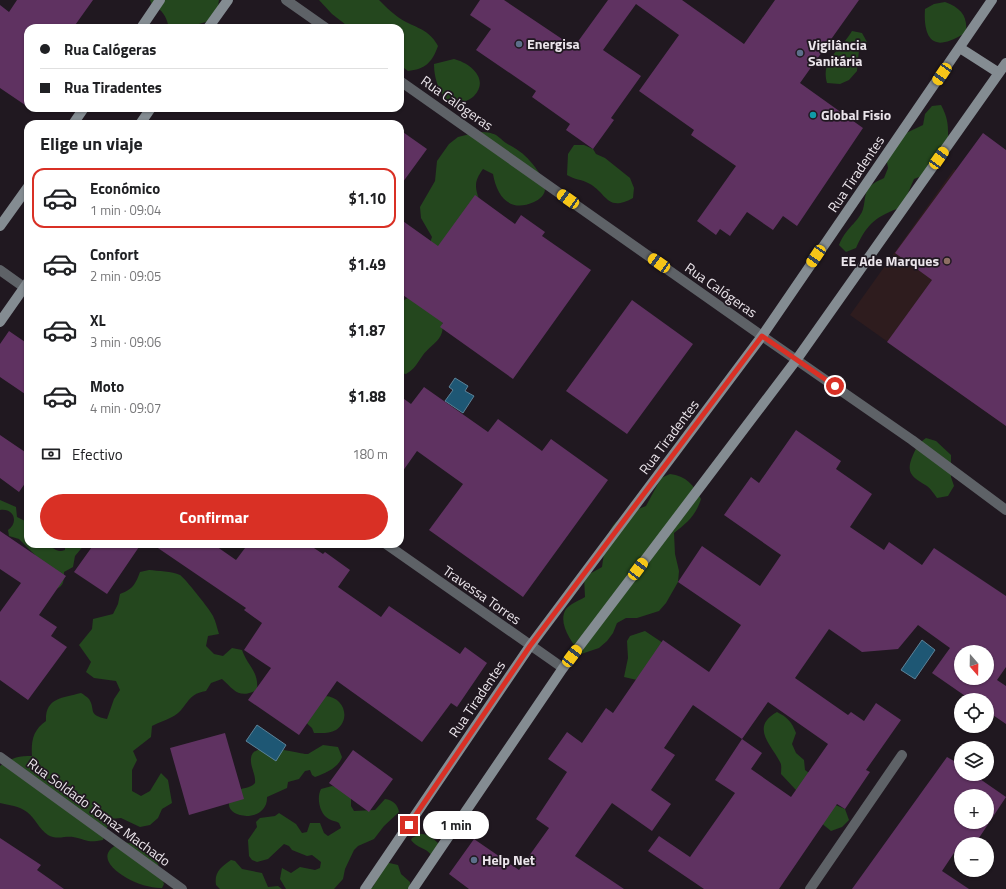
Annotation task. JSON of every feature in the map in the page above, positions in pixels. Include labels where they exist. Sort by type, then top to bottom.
[{"type":"main road","points":[[144,24],[160,0]]},
{"type":"main road","points":[[211,24],[228,0]]},
{"type":"main road","name":"Rua Tiradentes","points":[[365,889],[530,646],[762,336],[992,0]]},
{"type":"main road","points":[[960,48],[999,73]]},
{"type":"main road","points":[[413,889],[563,668],[797,359],[1006,63]]},
{"type":"main road","points":[[0,226],[24,193]]},
{"type":"main road","points":[[0,322],[24,291]]},
{"type":"street","points":[[286,0],[320,24]]},
{"type":"street","name":"Rua Calógeras","points":[[404,83],[912,440],[1006,510]]},
{"type":"street","points":[[0,270],[24,285]]},
{"type":"street","name":"Travessa Torres","points":[[392,548],[563,668]]},
{"type":"street","points":[[810,889],[902,755]]},
{"type":"street","name":"Rua Soldado Tomaz Machado","points":[[0,757],[182,889]]},
{"type":"shaded area","name":"EE Ade Marques","points":[[954,169],[1006,206],[1006,426],[850,315]]},
{"type":"green space","points":[[150,0],[219,0],[216,16],[213,19],[198,24],[168,24],[164,14],[152,5]]},
{"type":"green space","points":[[319,0],[379,0],[398,17],[432,37],[438,46],[436,52],[430,61],[423,67],[408,71],[404,68],[404,24],[345,24],[332,14]]},
{"type":"green space","points":[[945,2],[951,4],[962,13],[966,22],[966,33],[950,41],[938,43],[933,41],[927,32],[925,9],[934,4]]},
{"type":"green space","points":[[852,31],[862,33],[867,42],[859,50],[857,71],[849,80],[840,84],[827,83],[826,75],[829,61]]},
{"type":"green space","points":[[454,59],[472,68],[479,78],[480,84],[478,90],[472,98],[454,105],[445,98],[439,88],[435,76],[434,64]]},
{"type":"green space","points":[[941,105],[948,124],[949,153],[946,158],[934,169],[914,179],[902,207],[879,217],[864,232],[856,248],[846,252],[839,245],[845,234],[862,212],[866,193],[870,186],[884,178],[888,168],[886,157],[904,134],[923,125],[925,114],[932,106]]},
{"type":"green space","points":[[478,132],[491,133],[498,136],[520,151],[540,174],[545,186],[545,191],[538,200],[534,202],[518,206],[512,204],[501,196],[493,174],[483,169],[476,183],[481,206],[456,250],[429,246],[432,237],[421,218],[420,207],[435,181],[437,161],[449,144],[458,137]]},
{"type":"green space","points":[[574,145],[584,145],[593,149],[596,154],[605,158],[630,178],[634,188],[633,198],[624,202],[612,202],[588,183],[567,175],[568,154]]},
{"type":"green space","points":[[409,297],[442,319],[443,326],[438,340],[423,355],[414,368],[406,374],[404,374],[404,300]]},
{"type":"green space","points":[[926,438],[936,441],[951,455],[951,477],[954,486],[948,496],[937,498],[928,487],[911,474],[910,466],[914,452],[920,443]]},
{"type":"green space","points":[[670,474],[681,477],[689,482],[701,499],[690,518],[674,533],[675,554],[679,571],[678,582],[666,603],[659,611],[637,618],[626,618],[617,623],[613,633],[599,648],[581,654],[570,639],[564,626],[563,620],[566,609],[585,597],[584,577],[602,567],[608,535],[612,528],[624,516],[646,506],[661,478]]},
{"type":"green space","points":[[0,500],[16,507],[17,517],[24,520],[24,544],[19,539],[9,536],[8,530],[14,520],[12,513],[5,510],[0,510]]},
{"type":"green space","points":[[28,548],[52,548],[60,551],[65,550],[65,548],[82,548],[75,556],[73,567],[64,572],[63,582],[59,588],[56,589],[35,555]]},
{"type":"green space","points":[[149,570],[177,574],[187,582],[211,613],[219,634],[208,636],[206,646],[214,654],[223,656],[232,648],[242,650],[244,656],[255,673],[257,690],[251,693],[241,694],[222,679],[211,683],[206,691],[190,698],[177,714],[152,726],[151,737],[133,751],[137,760],[132,770],[132,791],[141,796],[150,791],[161,773],[168,780],[172,803],[162,809],[158,818],[150,825],[140,827],[121,818],[110,819],[103,840],[98,841],[90,841],[73,837],[57,838],[48,835],[30,814],[21,808],[0,803],[0,766],[15,758],[32,756],[34,736],[38,728],[46,721],[46,713],[48,708],[56,700],[81,693],[89,699],[94,714],[107,719],[114,699],[120,690],[116,681],[94,678],[86,672],[91,662],[79,645],[92,629],[93,619],[113,614],[118,604],[120,594],[133,586],[140,572]]},
{"type":"green space","points":[[645,631],[663,643],[637,680],[624,677],[628,658],[627,641],[630,636]]},
{"type":"green space","points":[[325,696],[332,697],[341,705],[344,710],[343,721],[341,726],[336,730],[325,733],[314,733],[312,728],[301,718]]},
{"type":"green space","points":[[777,712],[784,716],[793,726],[796,733],[792,744],[796,753],[804,760],[805,770],[813,776],[826,801],[845,809],[849,820],[842,827],[831,831],[820,822],[796,790],[781,774],[781,763],[768,742],[764,730],[765,724],[769,718]]},
{"type":"green space","points":[[323,745],[338,747],[342,757],[338,764],[331,770],[315,777],[312,775],[310,770],[305,771],[299,779],[288,782],[287,788],[267,797],[265,807],[259,813],[251,816],[242,816],[234,813],[230,808],[230,801],[236,792],[255,783],[255,777],[251,764],[251,758],[254,752],[259,749],[267,748],[308,754]]},
{"type":"green space","points":[[332,786],[343,789],[351,795],[351,806],[354,811],[375,810],[385,799],[395,803],[399,812],[384,826],[374,839],[358,846],[354,850],[345,869],[343,879],[334,889],[286,889],[280,879],[282,868],[291,873],[300,867],[315,870],[320,868],[321,862],[312,855],[307,856],[292,850],[289,846],[284,844],[268,859],[257,862],[252,860],[249,856],[248,840],[257,827],[256,822],[260,818],[275,816],[279,813],[296,824],[302,833],[307,832],[310,823],[320,823],[324,833],[328,836],[341,828],[339,823],[330,820],[323,814],[320,806],[319,797],[321,789]]},
{"type":"green space","points":[[420,834],[429,836],[441,846],[441,857],[434,859],[429,852],[417,846],[411,840]]},
{"type":"green space","points":[[124,842],[142,847],[153,854],[164,884],[162,888],[151,887],[126,878],[116,871],[109,863],[107,855],[112,848]]},
{"type":"green space","points":[[231,860],[235,861],[242,869],[262,873],[268,887],[278,886],[282,889],[220,889],[216,885],[217,873]]},
{"type":"green space","points":[[385,862],[398,865],[401,874],[410,882],[410,889],[358,889],[373,887]]},
{"type":"water","points":[[455,378],[468,386],[465,391],[474,396],[463,413],[445,401],[453,390],[449,387]]},
{"type":"water","points":[[922,640],[935,650],[915,679],[901,670]]},
{"type":"water","points":[[257,725],[286,745],[276,761],[246,741]]},
{"type":"building","points":[[17,0],[93,0],[76,24],[24,24],[24,104],[0,88],[0,5],[9,12]]},
{"type":"building","points":[[480,0],[504,0],[574,47],[608,0],[682,0],[744,44],[775,0],[859,0],[800,83],[863,128],[797,226],[783,216],[773,230],[747,212],[730,236],[720,229],[716,235],[697,221],[736,166],[691,135],[694,130],[639,91],[679,35],[636,4],[603,50],[641,76],[611,118],[614,120],[593,149],[566,130],[570,124],[532,97],[536,91],[476,50],[491,29],[470,15]]},
{"type":"building","points":[[404,133],[427,149],[404,181]]},
{"type":"building","name":"EE Ade Marques","points":[[983,133],[1006,150],[1006,426],[887,342],[932,280],[895,253]]},
{"type":"building","points":[[475,195],[515,224],[521,215],[545,232],[542,236],[591,270],[513,379],[440,327],[443,323],[404,296],[404,222],[438,246]]},
{"type":"building","points":[[632,300],[693,344],[627,434],[566,391]]},
{"type":"building","points":[[9,331],[24,341],[24,393],[0,377],[0,344]]},
{"type":"building","points":[[424,387],[488,432],[498,419],[542,451],[551,439],[608,480],[523,597],[429,530],[463,484],[417,451],[404,469],[404,399],[411,404]]},
{"type":"building","points":[[796,430],[841,461],[836,469],[872,494],[850,527],[884,550],[889,542],[922,565],[934,548],[1006,596],[1006,667],[997,680],[1006,686],[1006,724],[994,716],[994,693],[961,693],[932,673],[950,648],[918,625],[898,649],[862,652],[829,629],[795,678],[848,715],[851,712],[864,721],[876,703],[901,720],[866,770],[870,772],[845,809],[837,804],[779,889],[704,889],[648,851],[659,836],[690,857],[735,793],[715,780],[742,739],[693,705],[664,748],[675,755],[651,790],[671,804],[652,831],[612,803],[575,856],[624,889],[469,889],[449,874],[474,839],[519,870],[549,828],[536,819],[567,772],[548,759],[567,732],[582,743],[606,708],[613,713],[663,640],[709,672],[741,625],[678,582],[702,546],[760,586],[781,555],[724,515],[751,477],[759,483]],"holes":[[[768,702],[828,744],[791,797],[751,769],[762,753],[742,739]]]},
{"type":"building","points":[[0,435],[24,451],[24,485],[19,492],[0,478]]},
{"type":"building","points":[[0,531],[66,576],[39,615],[57,627],[51,636],[67,647],[28,700],[0,680],[0,612],[21,583],[0,569]]},
{"type":"building","points":[[91,548],[138,548],[107,594],[74,572]]},
{"type":"building","points":[[158,548],[219,548],[236,560],[245,548],[314,548],[323,554],[325,552],[350,570],[338,587],[381,617],[389,606],[460,654],[465,647],[487,663],[457,707],[451,703],[422,742],[337,681],[299,735],[248,700],[271,668],[244,650],[262,623],[244,610],[246,608]]},
{"type":"building","points":[[225,733],[244,799],[189,815],[170,748]]},
{"type":"building","points":[[353,750],[393,779],[369,812],[329,783]]},
{"type":"building","points":[[947,757],[954,761],[954,781],[983,781],[1006,797],[994,815],[994,789],[954,789],[954,829],[985,829],[980,837],[954,837],[954,853],[942,871],[969,889],[852,889]]},
{"type":"building","points":[[0,838],[41,865],[37,870],[64,889],[0,889]]},
{"type":"place","name":"Energisa","points":[[519,44]]},
{"type":"place","name":"Vigilância Sanitária","points":[[800,53]]},
{"type":"place","name":"Global Fisio","points":[[813,115]]},
{"type":"place","name":"EE Ade Marques","points":[[947,261]]},
{"type":"place","name":"Help Net","points":[[474,860]]},
{"type":"route","points":[[409,825],[530,646],[762,336],[835,386]]}]
